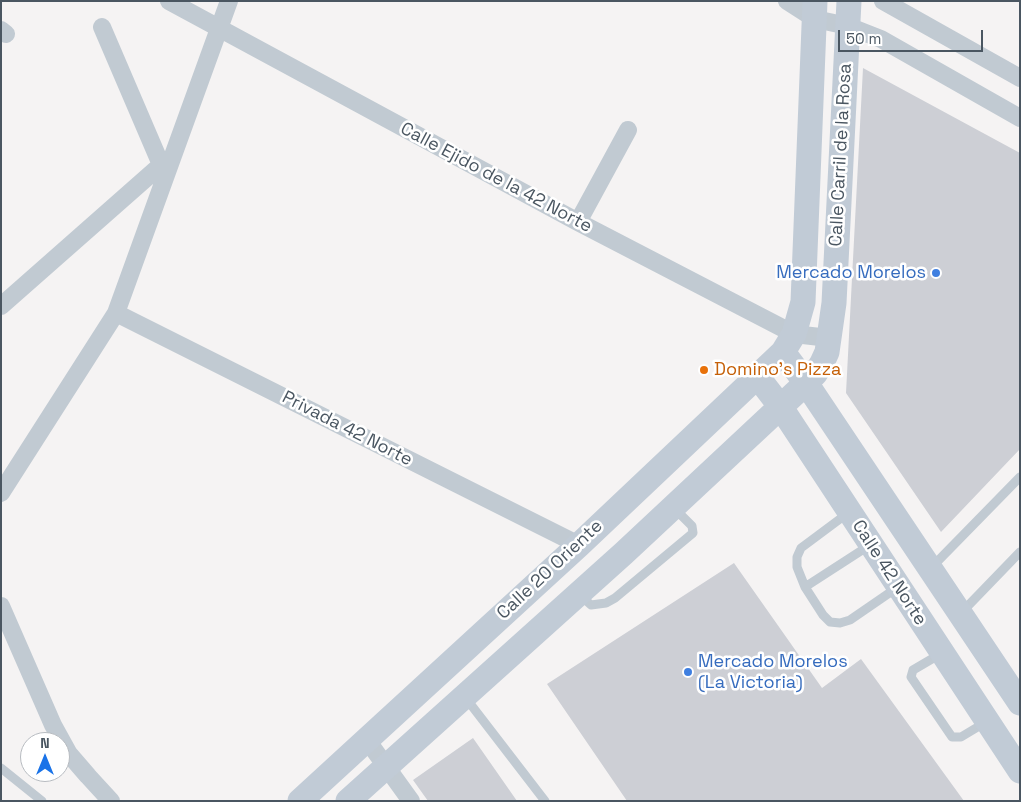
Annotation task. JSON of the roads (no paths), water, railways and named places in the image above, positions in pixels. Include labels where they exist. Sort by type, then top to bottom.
[{"type":"main road","name":"Calle Carril de la Rosa","points":[[829,338],[834,303],[849,1]]},
{"type":"main road","name":"Calle Carril de la Rosa","points":[[788,343],[803,302],[815,10]]},
{"type":"main road","name":"Calle 20 Oriente","points":[[348,801],[579,594],[806,383],[822,363],[829,338]]},
{"type":"main road","name":"Calle 20 Oriente","points":[[300,801],[579,545],[757,376],[788,343]]},
{"type":"main road","name":"Calle 42 Norte","points":[[788,343],[806,383],[1020,703]]},
{"type":"main road","name":"Calle 42 Norte","points":[[757,376],[780,406],[1020,771]]},
{"type":"street","name":"Calle Ejido de la 42 Norte","points":[[169,1],[578,222],[788,343],[829,338]]},
{"type":"street","points":[[1,493],[116,314],[163,170],[230,1]]},
{"type":"street","points":[[787,1],[815,10],[848,26],[881,38],[1020,118]]},
{"type":"street","points":[[883,1],[1020,78]]},
{"type":"street","points":[[102,27],[163,170]]},
{"type":"street","points":[[578,222],[628,130]]},
{"type":"street","points":[[1,306],[163,170]]},
{"type":"street","name":"Privada 42 Norte","points":[[116,314],[579,545]]},
{"type":"street","points":[[1,606],[53,725],[70,754],[111,801]]},
{"type":"street","points":[[367,740],[411,801]]},
{"type":"lane","points":[[930,569],[1020,477]]},
{"type":"lane","points":[[579,594],[591,605],[606,603],[615,598],[693,533],[692,526],[673,507]]},
{"type":"lane","points":[[849,512],[801,548],[797,557],[797,568],[805,587],[823,616],[830,622],[840,623],[850,620],[898,587]]},
{"type":"lane","points":[[805,587],[871,545]]},
{"type":"lane","points":[[960,614],[1020,552]]},
{"type":"lane","points":[[942,652],[913,670],[911,677],[952,737],[961,737],[987,721]]},
{"type":"lane","points":[[465,696],[545,801]]},
{"type":"lane","points":[[1,768],[42,801]]},
{"type":"place","name":"Mercado Morelos","points":[[936,273]]},
{"type":"place","name":"Domino's Pizza","points":[[704,370]]},
{"type":"place","name":"Mercado Morelos (La Victoria)","points":[[688,672]]}]
